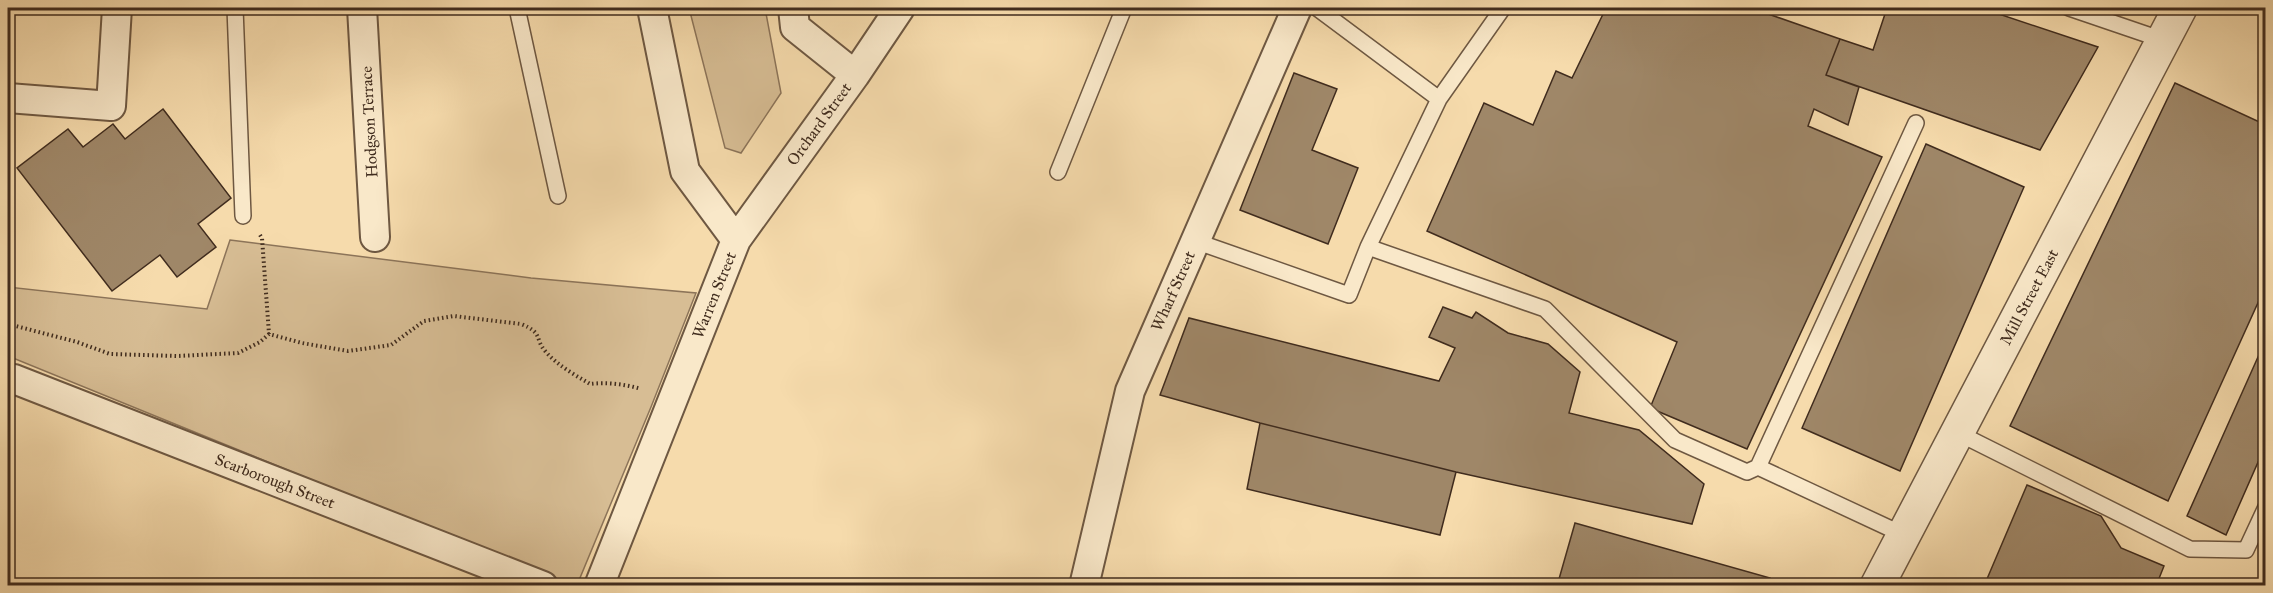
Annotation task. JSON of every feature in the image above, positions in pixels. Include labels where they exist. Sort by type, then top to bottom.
[{"type":"street","points":[[8,98],[111,106],[117,8]]},
{"type":"street","name":"Hodgson Terrace","points":[[362,8],[375,237]]},
{"type":"street","name":"Warren Street","points":[[599,585],[736,240],[685,171],[652,8]]},
{"type":"street","points":[[793,8],[795,27],[855,75]]},
{"type":"street","name":"Orchard Street","points":[[736,240],[855,75],[900,8]]},
{"type":"street","name":"Wharf Street","points":[[1084,585],[1130,391],[1298,8]]},
{"type":"street","name":"Mill Street East","points":[[1877,585],[2180,8]]},
{"type":"street","name":"Scarborough Street","points":[[8,378],[543,585]]},
{"type":"lane","points":[[236,8],[243,216]]},
{"type":"lane","points":[[517,8],[558,196]]},
{"type":"lane","points":[[1058,172],[1124,8]]},
{"type":"lane","points":[[1317,8],[1439,99]]},
{"type":"lane","points":[[1195,241],[1349,295],[1368,247],[1439,99],[1503,8]]},
{"type":"lane","points":[[2069,8],[2163,40]]},
{"type":"lane","points":[[1368,247],[1545,309],[1675,440],[1747,472],[1758,467],[1916,123]]},
{"type":"lane","points":[[1958,433],[2190,549],[2246,550],[2265,507]]},
{"type":"lane","points":[[1758,467],[1904,535]]},
{"type":"path","points":[[243,216],[262,238],[269,334]]},
{"type":"path","points":[[269,334],[302,343],[348,351],[391,345],[424,321],[444,317],[454,316],[521,324],[538,334],[544,351],[590,384],[631,386],[672,400]]},
{"type":"path","points":[[8,324],[77,342],[110,354],[177,356],[238,353],[260,342],[269,334]]},
{"type":"shaded area","points":[[689,8],[765,8],[781,93],[741,153],[725,148]]},
{"type":"shaded area","points":[[230,240],[531,278],[696,293],[577,585],[572,586],[8,356],[8,287],[207,309]]},
{"type":"building","points":[[1606,8],[1751,8],[1840,39],[1826,75],[1859,87],[1848,125],[1814,109],[1808,126],[1882,157],[1747,449],[1650,408],[1677,342],[1427,231],[1484,103],[1533,125],[1556,71],[1572,78]]},
{"type":"building","points":[[1887,8],[1981,8],[2098,47],[2040,150],[1826,75],[1840,39],[1873,50]]},
{"type":"building","points":[[1294,73],[1337,89],[1312,150],[1358,168],[1328,244],[1240,210]]},
{"type":"building","points":[[2175,83],[2266,125],[2266,285],[2168,501],[2010,426]]},
{"type":"building","points":[[163,109],[231,198],[198,224],[216,247],[177,277],[160,255],[112,291],[17,168],[68,129],[83,147],[113,124],[125,139]]},
{"type":"building","points":[[1926,144],[2024,187],[1900,471],[1802,428]]},
{"type":"building","points":[[1443,307],[1472,318],[1476,312],[1508,333],[1548,344],[1580,372],[1569,413],[1639,430],[1704,484],[1692,524],[1456,472],[1260,423],[1160,395],[1189,318],[1439,381],[1455,348],[1429,337]]},
{"type":"building","points":[[2266,339],[2266,444],[2226,535],[2187,516]]},
{"type":"building","points":[[1260,423],[1456,472],[1440,535],[1247,489]]},
{"type":"building","points":[[2027,485],[2101,516],[2121,548],[2164,566],[2156,586],[1984,586]]},
{"type":"building","points":[[1575,523],[1770,578],[1768,586],[1557,586]]}]
